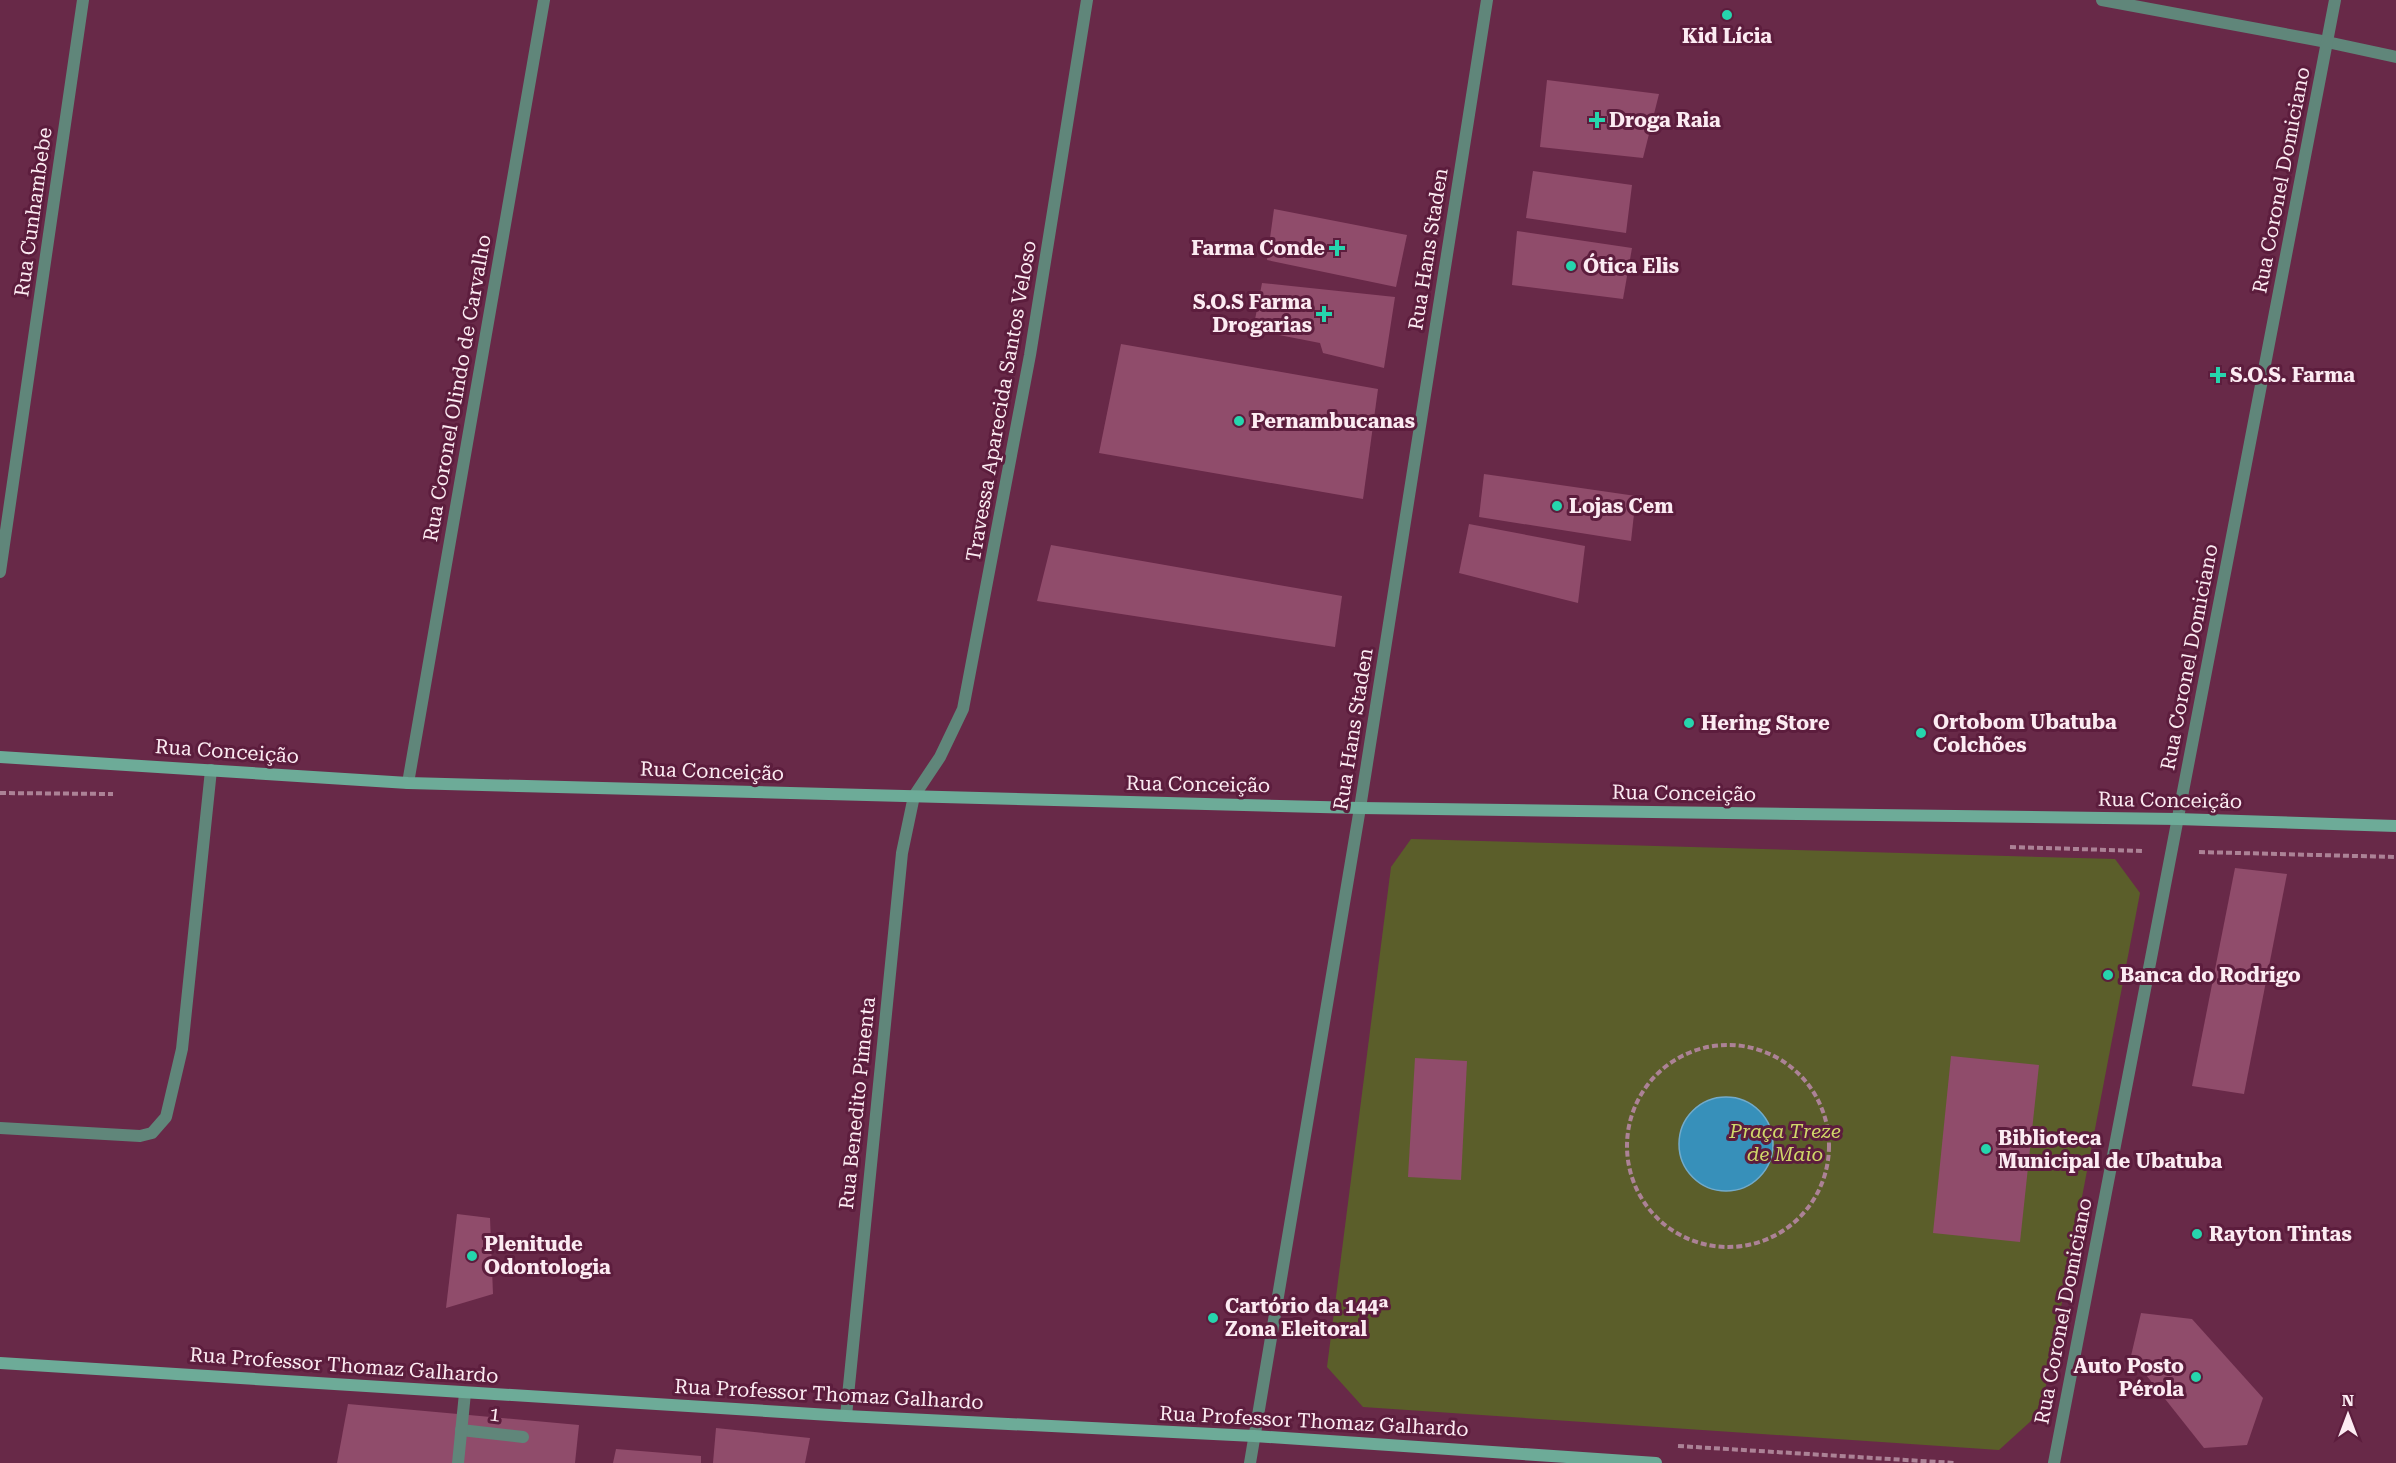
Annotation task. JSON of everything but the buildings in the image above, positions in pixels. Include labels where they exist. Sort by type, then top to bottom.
[{"type":"main road","name":"Rua Conceição","points":[[0,757],[408,783],[1360,808],[2177,819],[2396,826]]},
{"type":"main road","name":"Rua Professor Thomaz Galhardo","points":[[0,1363],[846,1416],[1254,1436],[1517,1458],[1656,1463]]},
{"type":"street","name":"Rua Cunhambebe","points":[[0,573],[83,0]]},
{"type":"street","name":"Rua Coronel Olindo de Carvalho","points":[[408,783],[544,0]]},
{"type":"street","name":"Travessa Aparecida Santos Veloso","points":[[914,796],[940,757],[963,709],[1030,356],[1087,0]]},
{"type":"street","name":"Rua Hans Staden","points":[[1250,1463],[1360,808],[1487,0]]},
{"type":"street","points":[[2102,0],[2396,57]]},
{"type":"street","name":"Rua Coronel Domiciano","points":[[2054,1463],[2335,0]]},
{"type":"street","points":[[0,1128],[140,1136],[152,1133],[166,1117],[182,1049],[211,770]]},
{"type":"street","name":"Rua Benedito Pimenta","points":[[846,1416],[902,853],[914,796]]},
{"type":"street","points":[[462,1462],[461,1430],[465,1393]]},
{"type":"street","name":"1","points":[[461,1430],[523,1437]]},
{"type":"path","points":[[1725,1045],[1757,1049],[1786,1063],[1809,1085],[1824,1113],[1830,1145],[1826,1177],[1811,1205],[1788,1228],[1757,1244],[1723,1248],[1689,1240],[1660,1221],[1639,1194],[1628,1161],[1628,1127],[1641,1095],[1663,1069],[1693,1051],[1725,1045]]},
{"type":"green space","name":"Praça Treze de Maio","points":[[1411,839],[2115,859],[2140,893],[2041,1412],[1999,1450],[1363,1407],[1327,1367],[1391,867]]},
{"type":"water","points":[[1726,1097],[1744,1101],[1759,1111],[1769,1126],[1773,1144],[1769,1162],[1759,1177],[1744,1187],[1726,1191],[1708,1187],[1693,1177],[1683,1162],[1679,1144],[1683,1126],[1693,1111],[1708,1101]]},
{"type":"place","name":"Kid Lícia","points":[[1727,15]]},
{"type":"place","name":"Droga Raia","points":[[1597,120]]},
{"type":"place","name":"Farma Conde","points":[[1337,248]]},
{"type":"place","name":"Ótica Elis","points":[[1571,266]]},
{"type":"place","name":"S.O.S Farma Drogarias","points":[[1324,314]]},
{"type":"place","name":"S.O.S. Farma","points":[[2218,375]]},
{"type":"place","name":"Pernambucanas","points":[[1239,421]]},
{"type":"place","name":"Lojas Cem","points":[[1557,506]]},
{"type":"place","name":"Hering Store","points":[[1689,723]]},
{"type":"place","name":"Ortobom Ubatuba Colchões","points":[[1921,733]]},
{"type":"place","name":"Banca do Rodrigo","points":[[2108,975]]},
{"type":"place","name":"Biblioteca Municipal de Ubatuba","points":[[1986,1149]]},
{"type":"place","name":"Rayton Tintas","points":[[2197,1234]]},
{"type":"place","name":"Plenitude Odontologia","points":[[472,1256]]},
{"type":"place","name":"Cartório da 144ª Zona Eleitoral","points":[[1213,1318]]},
{"type":"place","name":"Auto Posto Pérola","points":[[2196,1377]]}]
